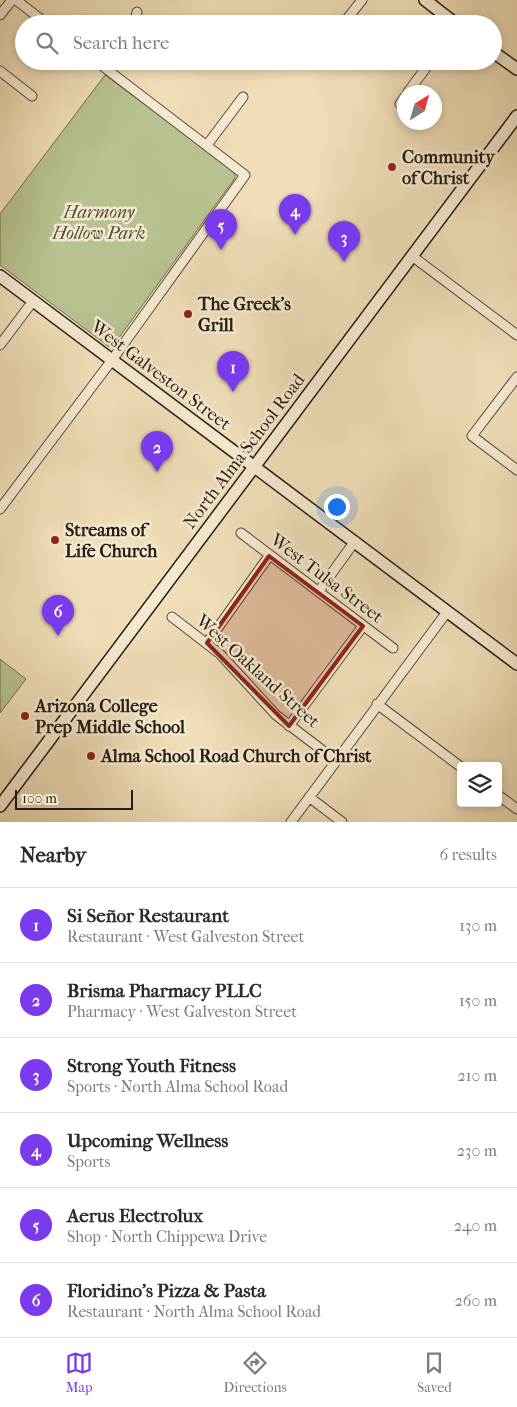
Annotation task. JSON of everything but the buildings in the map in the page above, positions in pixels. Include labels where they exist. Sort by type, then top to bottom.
[{"type":"main road","points":[[425,0],[444,15]]},
{"type":"main road","points":[[502,58],[517,69]]},
{"type":"main road","name":"North Alma School Road","points":[[0,806],[517,116]]},
{"type":"main road","name":"West Galveston Street","points":[[0,276],[517,664]]},
{"type":"street","points":[[0,16],[12,0]]},
{"type":"street","points":[[16,0],[35,15]]},
{"type":"street","points":[[350,15],[362,0]]},
{"type":"street","points":[[0,70],[32,96]]},
{"type":"street","points":[[0,509],[112,360],[245,175],[114,70]]},
{"type":"street","points":[[413,85],[425,70]]},
{"type":"street","points":[[207,145],[243,97]]},
{"type":"street","points":[[412,256],[517,335]]},
{"type":"street","points":[[0,346],[33,301]]},
{"type":"street","points":[[517,377],[472,436],[517,470]]},
{"type":"street","name":"West Tulsa Street","points":[[241,533],[269,556],[394,648]]},
{"type":"street","points":[[319,591],[355,541]]},
{"type":"street","points":[[207,643],[269,556]]},
{"type":"street","points":[[291,822],[447,612]]},
{"type":"street","name":"West Oakland Street","points":[[172,617],[220,654],[276,715],[322,750]]},
{"type":"street","points":[[289,726],[363,626]]},
{"type":"street","points":[[377,704],[457,764]]},
{"type":"street","points":[[309,797],[342,822]]},
{"type":"street","points":[[502,798],[517,809]]},
{"type":"highlighted area","points":[[269,556],[363,626],[289,726],[207,643]]},
{"type":"green space","name":"Harmony Hollow Park","points":[[105,75],[229,167],[235,174],[235,178],[112,346],[108,346],[0,265],[0,214]]},
{"type":"green space","points":[[0,659],[26,679],[0,713]]},
{"type":"place","name":"Community of Christ","points":[[392,167]]},
{"type":"place","name":"Upcoming Wellness","points":[[295,235]]},
{"type":"place","name":"Aerus Electrolux","points":[[221,250]]},
{"type":"place","name":"Strong Youth Fitness","points":[[344,262]]},
{"type":"place","name":"The Greek's Grill","points":[[188,314]]},
{"type":"place","name":"Si Señor Restaurant","points":[[233,392]]},
{"type":"place","name":"Brisma Pharmacy PLLC","points":[[157,472]]},
{"type":"place","name":"Streams of Life Church","points":[[55,540]]},
{"type":"place","name":"Floridino's Pizza & Pasta","points":[[58,636]]},
{"type":"place","name":"Arizona College Prep Middle School","points":[[25,716]]},
{"type":"place","name":"Alma School Road Church of Christ","points":[[91,756]]}]
